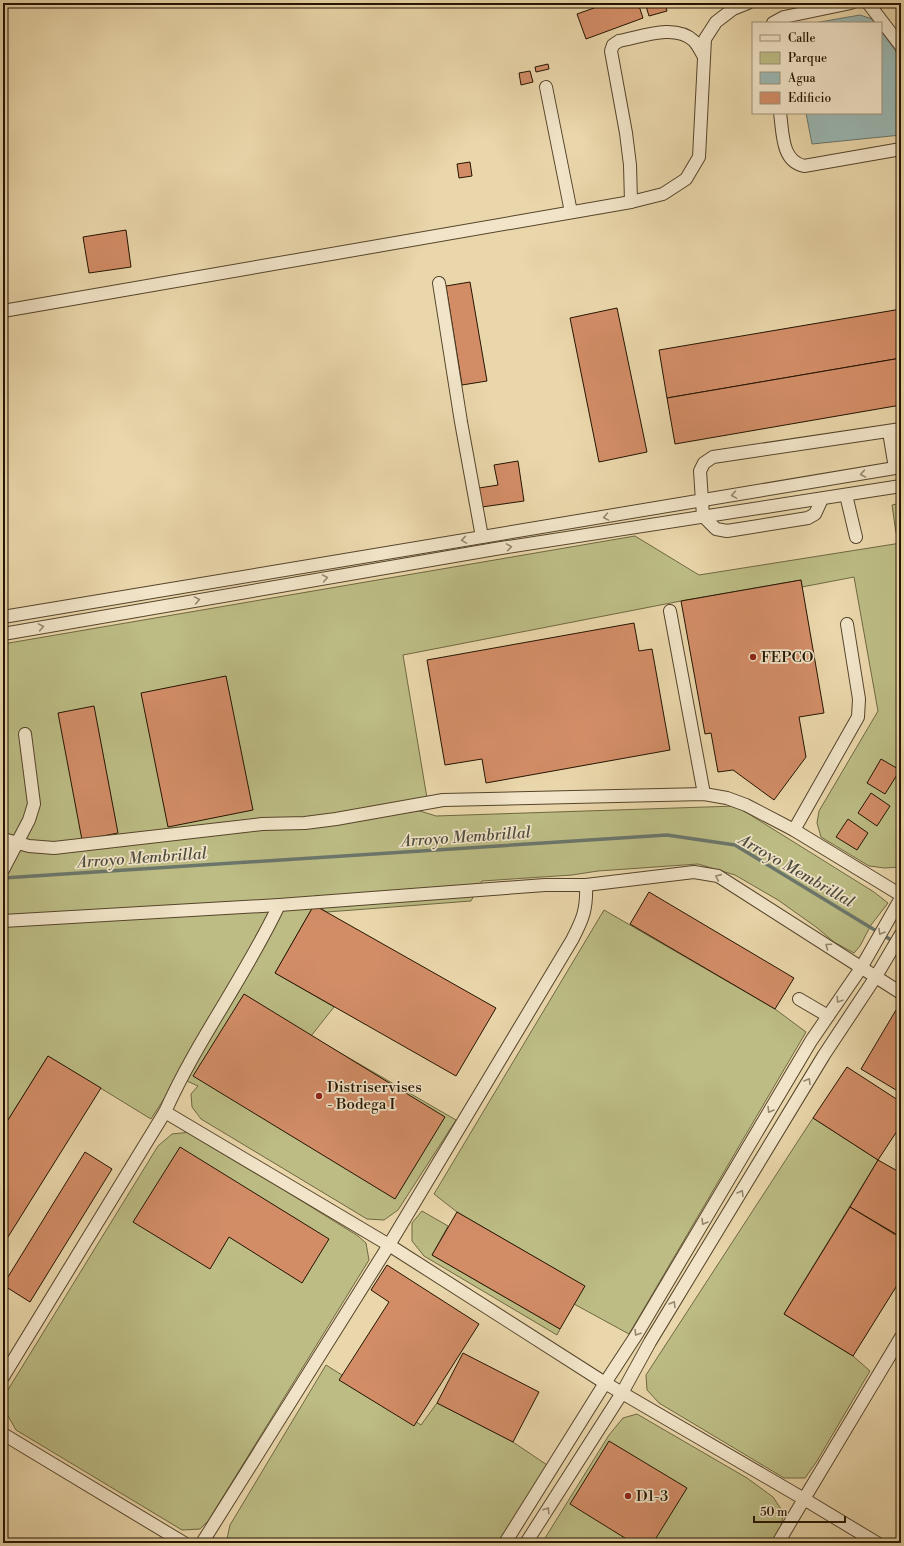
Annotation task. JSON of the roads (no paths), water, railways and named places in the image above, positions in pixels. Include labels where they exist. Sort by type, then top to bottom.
[{"type":"street","points":[[3,311],[631,202],[663,194],[686,179],[699,158],[705,39],[716,22],[733,9],[748,3]]},
{"type":"street","points":[[775,22],[784,17],[851,3]]},
{"type":"street","points":[[868,3],[901,46]]},
{"type":"street","points":[[631,202],[630,165],[626,132],[611,51],[614,45],[619,41],[659,33],[674,32],[687,35],[695,42],[704,57]]},
{"type":"street","points":[[546,87],[571,212]]},
{"type":"street","points":[[780,114],[786,152],[796,164],[804,166],[901,149]]},
{"type":"street","points":[[439,283],[461,422],[482,537]]},
{"type":"street","points":[[822,499],[815,514],[808,518],[727,531],[716,529],[703,516],[700,471],[704,463],[713,457],[901,429]]},
{"type":"street","points":[[3,618],[898,468],[889,432]]},
{"type":"street","points":[[3,634],[495,549],[901,486]]},
{"type":"street","points":[[846,495],[856,537]]},
{"type":"street","points":[[172,589],[176,604]]},
{"type":"street","points":[[670,611],[704,794]]},
{"type":"street","points":[[794,830],[858,717],[859,699],[847,624]]},
{"type":"street","points":[[6,865],[29,820],[34,804],[25,734]]},
{"type":"street","points":[[3,839],[29,846],[54,848],[262,824],[313,822],[443,800],[704,794],[727,798],[746,805],[794,830],[901,896],[861,968],[810,1041],[637,1334],[505,1543]]},
{"type":"street","points":[[3,921],[279,905],[545,885],[586,885],[694,872],[718,876],[875,978],[901,993]]},
{"type":"street","points":[[202,1543],[389,1245],[572,940],[582,921],[587,901],[586,885]]},
{"type":"street","points":[[3,1377],[165,1112],[174,1092],[194,1056],[264,937],[279,905]]},
{"type":"street","points":[[526,1543],[622,1393],[650,1342],[824,1055],[886,961],[901,934]]},
{"type":"street","points":[[799,998],[828,1016]]},
{"type":"street","points":[[165,1112],[389,1245],[605,1383],[877,1543]]},
{"type":"street","points":[[778,1543],[901,1337]]},
{"type":"street","points":[[3,1434],[184,1543]]},
{"type":"water","points":[[860,15],[872,19],[874,22],[820,22]]},
{"type":"water","points":[[882,32],[901,58],[901,135],[812,144],[806,114],[882,114]]},
{"type":"waterway","name":"Arroyo Membrillal","points":[[3,878],[667,835],[735,845],[901,946]]},
{"type":"place","name":"FEPCO","points":[[753,657]]},
{"type":"place","name":"Distriservises - Bodega I","points":[[319,1096]]},
{"type":"place","name":"D1-3","points":[[628,1496]]}]
